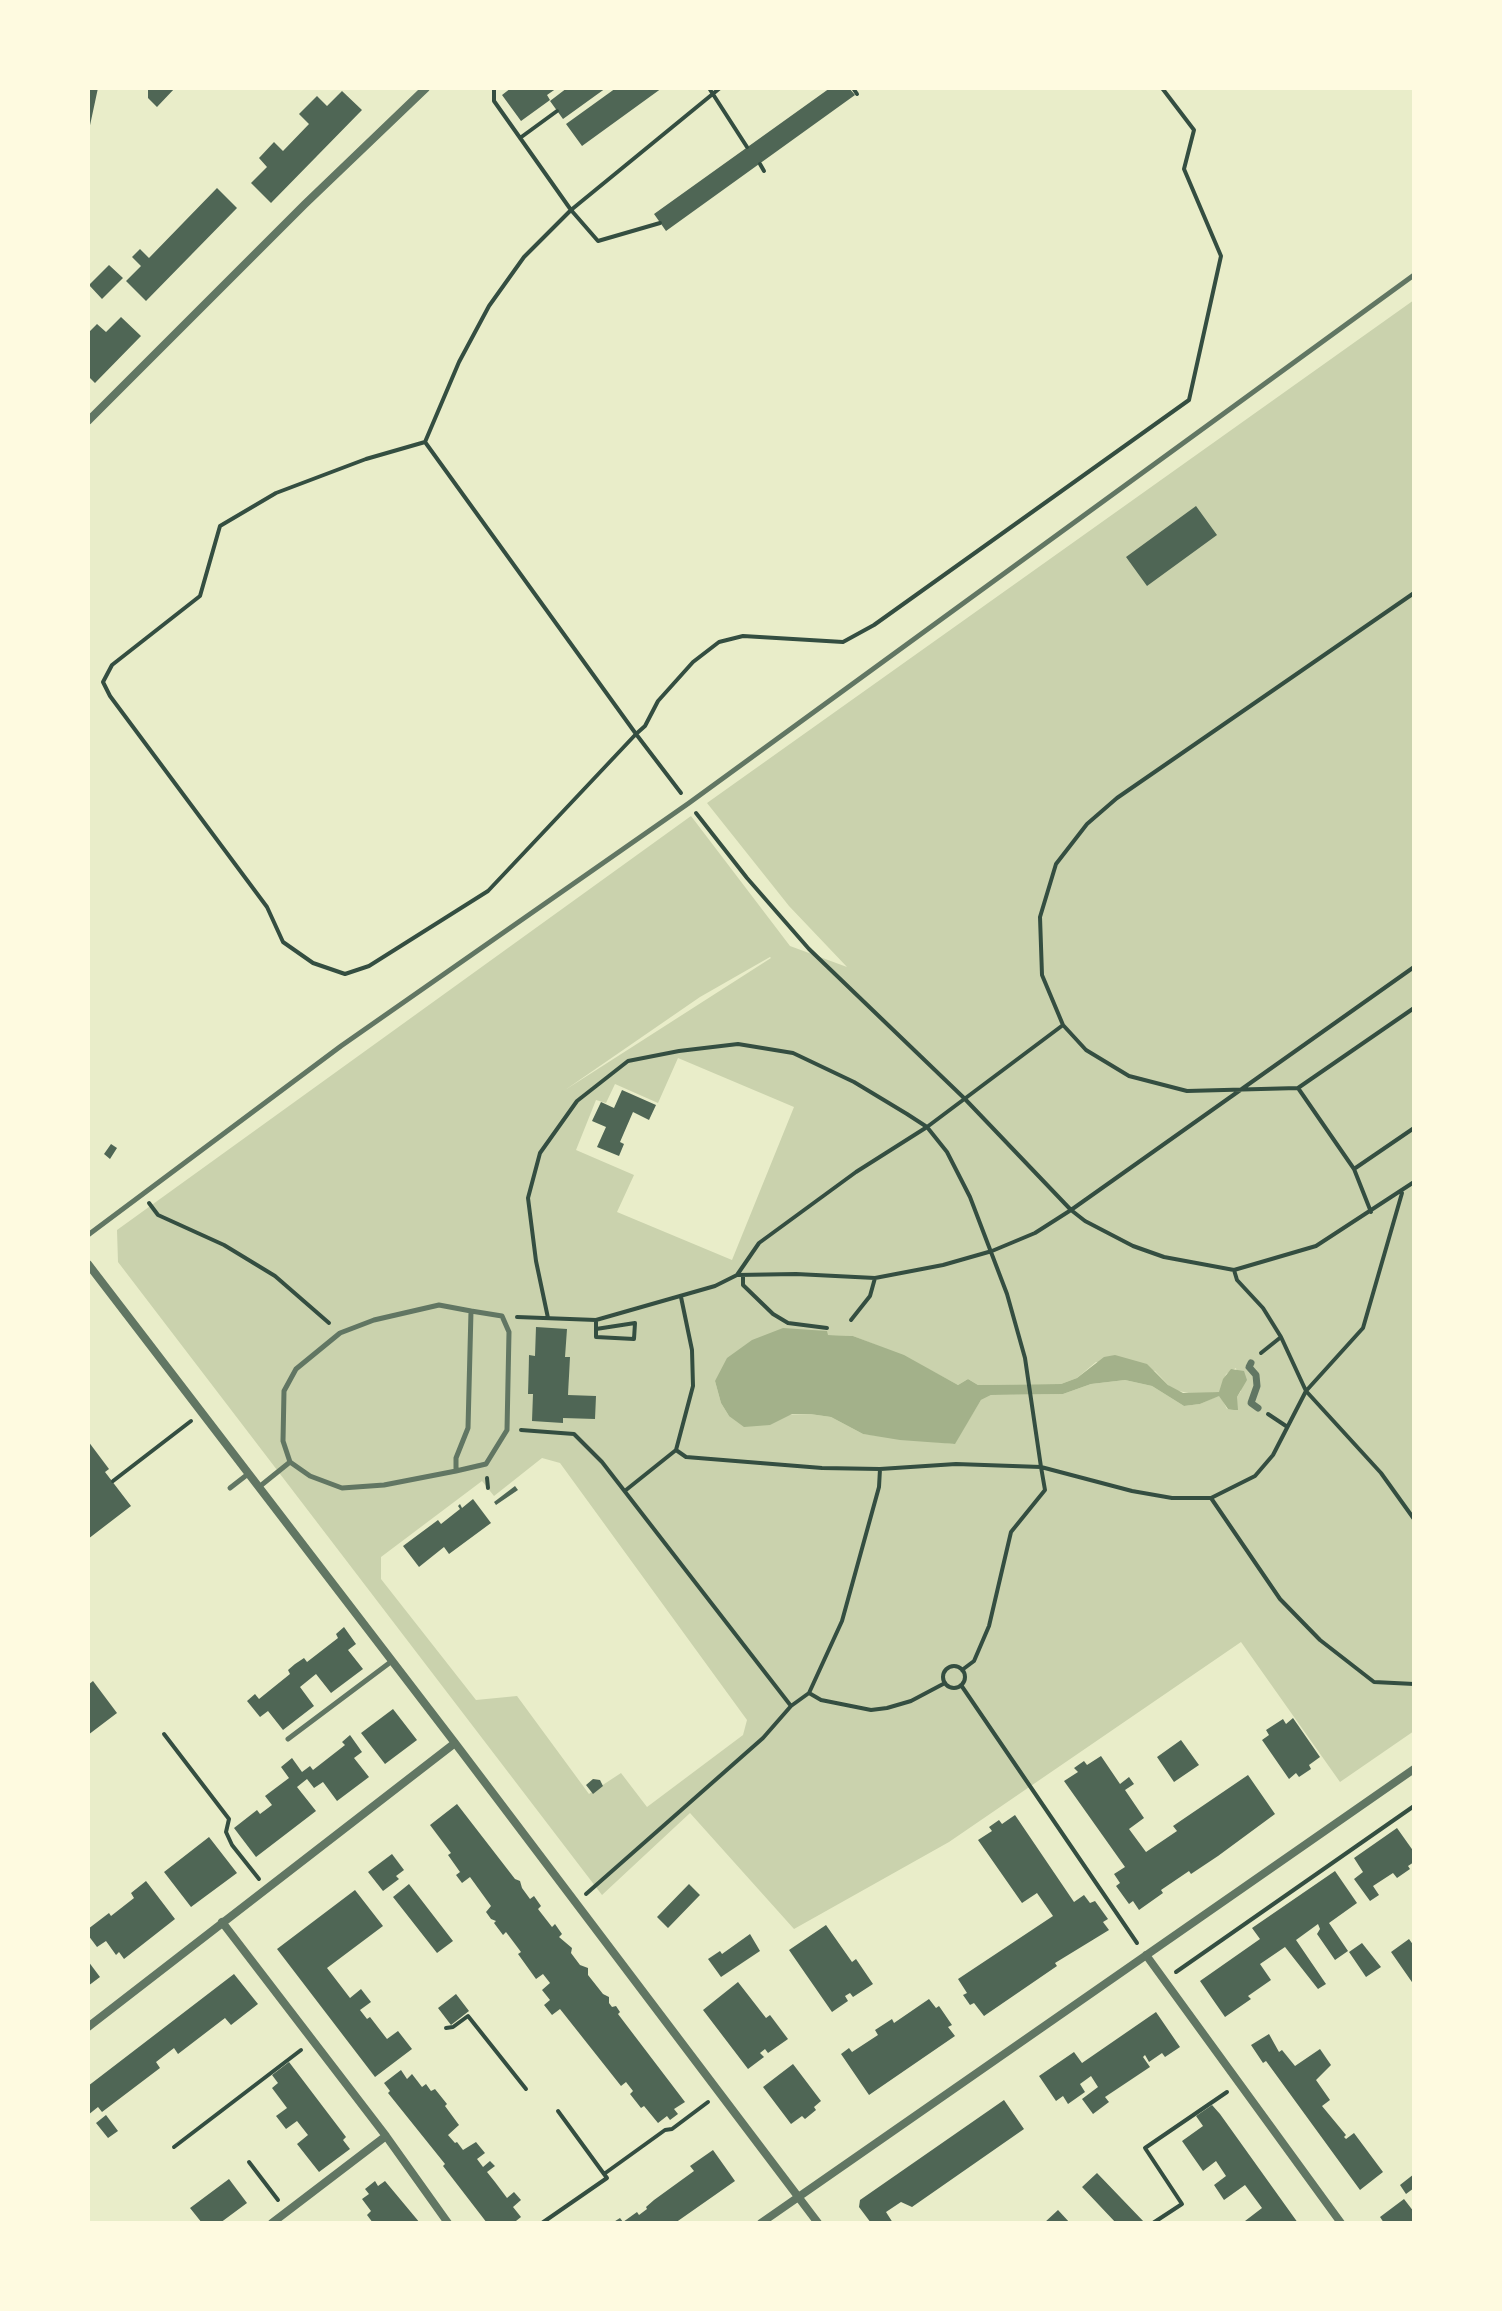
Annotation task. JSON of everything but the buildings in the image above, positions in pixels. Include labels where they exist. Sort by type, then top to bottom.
[{"type":"street","points":[[88,421],[426,88]]},
{"type":"street","points":[[88,1264],[818,2223]]},
{"type":"street","points":[[1253,1360],[1249,1367],[1256,1375],[1257,1386],[1251,1403],[1258,1408]]},
{"type":"street","points":[[88,2027],[455,1743]]},
{"type":"street","points":[[761,2223],[1414,1769]]},
{"type":"street","points":[[222,1922],[386,2136],[448,2223]]},
{"type":"street","points":[[1146,1955],[1341,2223]]},
{"type":"street","points":[[272,2223],[386,2136]]},
{"type":"lane","points":[[88,1235],[341,1046],[689,803],[1414,275]]},
{"type":"lane","points":[[439,1305],[502,1316],[509,1332],[507,1430],[486,1464],[384,1485],[342,1488],[310,1476],[290,1462],[283,1441],[284,1391],[296,1369],[340,1333],[374,1320],[439,1305]]},
{"type":"lane","points":[[456,1471],[456,1458],[468,1428],[471,1311]]},
{"type":"lane","points":[[259,1487],[290,1462]]},
{"type":"lane","points":[[230,1488],[249,1473]]},
{"type":"lane","points":[[288,1739],[392,1661]]},
{"type":"path","points":[[494,88],[494,101],[571,210],[598,241],[660,223]]},
{"type":"path","points":[[425,442],[459,362],[489,306],[524,257],[571,210],[711,90],[720,88]]},
{"type":"path","points":[[853,88],[857,94]]},
{"type":"path","points":[[425,442],[366,459],[276,493],[220,526],[200,596],[112,665],[103,682],[110,696],[267,907],[283,942],[313,963],[345,974],[369,966],[488,891],[645,726],[658,701],[693,662],[719,642],[743,636],[843,642],[874,625],[1189,400],[1221,256],[1184,169],[1194,130],[1162,88]]},
{"type":"path","points":[[711,90],[747,147]]},
{"type":"path","points":[[520,138],[557,111]]},
{"type":"path","points":[[760,164],[764,171]]},
{"type":"path","points":[[425,442],[636,734],[747,878],[809,949],[964,1098],[1085,1221],[1133,1246],[1164,1257],[1234,1270],[1316,1246],[1414,1182]]},
{"type":"path","points":[[1414,593],[1117,798],[1087,824],[1056,864],[1040,917],[1042,975],[1063,1025],[1086,1050],[1129,1076],[1187,1091],[1298,1088],[1414,1008]]},
{"type":"path","points":[[502,1316],[596,1320],[681,1297],[740,1275],[875,1278],[943,1265],[992,1251],[1035,1233],[1071,1210],[1414,967]]},
{"type":"path","points":[[827,1328],[788,1323],[773,1314],[743,1285],[740,1275],[744,1260],[759,1243],[856,1172],[927,1127],[1063,1025]]},
{"type":"path","points":[[548,1318],[536,1261],[528,1198],[540,1153],[577,1101],[628,1061],[738,1044],[793,1053],[854,1082],[927,1127],[947,1152],[959,1174],[992,1251],[1025,1358],[1045,1490],[1011,1532],[989,1626],[974,1661],[962,1670]]},
{"type":"path","points":[[1298,1088],[1354,1169],[1371,1212]]},
{"type":"path","points":[[1354,1169],[1414,1128]]},
{"type":"path","points":[[1403,1191],[1363,1328],[1306,1391],[1381,1473],[1414,1519]]},
{"type":"path","points":[[142,1195],[158,1215],[224,1245],[275,1276],[340,1333]]},
{"type":"path","points":[[851,1320],[870,1296],[875,1278]]},
{"type":"path","points":[[626,1490],[676,1450],[693,1386],[692,1350],[681,1297]]},
{"type":"path","points":[[596,1320],[596,1329],[596,1337],[634,1339],[635,1323],[596,1329]]},
{"type":"path","points":[[1253,1360],[1281,1337]]},
{"type":"path","points":[[113,1481],[202,1413]]},
{"type":"path","points":[[1268,1413],[1286,1426]]},
{"type":"path","points":[[507,1430],[574,1434],[626,1490],[791,1706]]},
{"type":"path","points":[[676,1450],[686,1457],[822,1468],[880,1469],[956,1464],[1041,1467],[1132,1491],[1172,1498],[1211,1498],[1280,1599],[1320,1640],[1374,1682],[1414,1684]]},
{"type":"path","points":[[576,1902],[607,1878],[763,1738],[791,1706],[809,1693],[842,1621],[879,1487],[880,1469]]},
{"type":"path","points":[[953,1666],[962,1670],[965,1676],[961,1685],[954,1688],[945,1683],[943,1676],[946,1669],[953,1666]]},
{"type":"path","points":[[809,1693],[821,1700],[871,1710],[911,1701],[945,1683]]},
{"type":"path","points":[[961,1685],[1146,1955]]},
{"type":"path","points":[[164,1734],[229,1819],[226,1832],[232,1845],[267,1888]]},
{"type":"path","points":[[1164,1980],[1414,1806]]},
{"type":"path","points":[[446,2028],[453,2027],[468,2016],[526,2089]]},
{"type":"path","points":[[174,2147],[312,2041]]},
{"type":"path","points":[[1153,2223],[1182,2204],[1145,2148],[1239,2083]]},
{"type":"path","points":[[604,2174],[720,2093]]},
{"type":"path","points":[[542,2223],[607,2178],[558,2111]]},
{"type":"path","points":[[249,2162],[286,2212]]},
{"type":"shaded area","points":[[1414,300],[1414,1731],[1340,1782],[1241,1642],[949,1842],[794,1929],[690,1813],[602,1895],[118,1262],[117,1230],[691,816],[790,946],[847,967],[789,906],[707,803]],"holes":[[[771,958],[565,1090],[700,997]],[[678,1058],[794,1107],[732,1260],[617,1212],[634,1175],[576,1150],[596,1100],[606,1103],[615,1084],[658,1103]],[[827,1331],[827,1335],[853,1336],[904,1356],[958,1385],[968,1379],[978,1385],[1061,1384],[1077,1378],[1096,1362],[1155,1371],[1173,1390],[1194,1394],[1220,1392],[1226,1374],[1236,1368],[1241,1391],[1236,1406],[1227,1409],[1220,1395],[1200,1404],[1184,1406],[1152,1386],[1125,1380],[1091,1384],[1063,1394],[991,1395],[981,1400],[954,1444],[863,1434],[831,1417],[810,1414],[729,1416],[721,1403],[715,1381]],[[529,1356],[569,1357],[568,1395],[528,1394]],[[542,1458],[560,1463],[747,1720],[743,1735],[647,1807],[621,1773],[589,1794],[517,1696],[476,1700],[381,1579],[381,1557],[482,1481],[494,1496]]]},
{"type":"shaded area","points":[[783,1328],[853,1336],[904,1355],[958,1385],[968,1379],[978,1385],[1061,1384],[1077,1378],[1104,1357],[1115,1355],[1147,1364],[1168,1385],[1183,1393],[1219,1392],[1223,1379],[1231,1369],[1244,1371],[1247,1380],[1237,1397],[1238,1410],[1228,1409],[1219,1396],[1200,1404],[1184,1406],[1152,1386],[1125,1380],[1091,1384],[1063,1394],[991,1395],[981,1400],[955,1444],[863,1434],[831,1417],[810,1414],[792,1414],[770,1425],[744,1427],[729,1416],[721,1403],[715,1381],[727,1358],[752,1340]]}]
